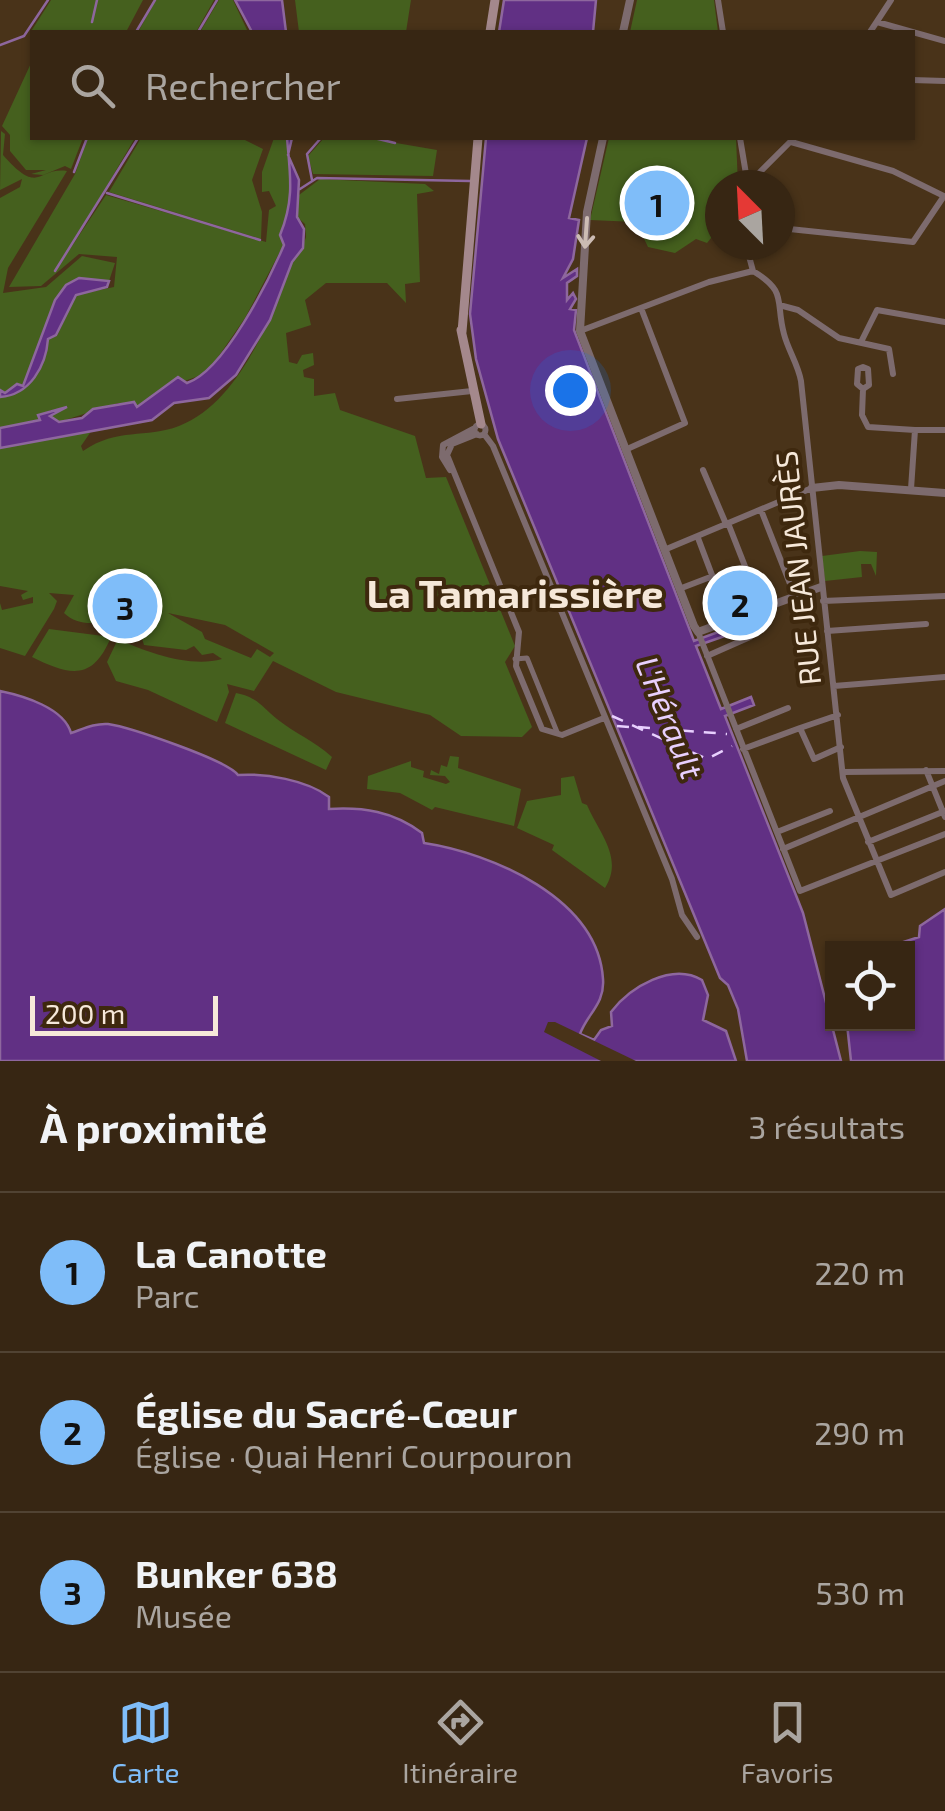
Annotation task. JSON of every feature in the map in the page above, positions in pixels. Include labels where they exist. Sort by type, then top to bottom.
[{"type":"main road","points":[[490,30],[494,0]]},
{"type":"main road","points":[[478,140],[465,279],[459,302],[479,430]]},
{"type":"street","points":[[624,30],[630,0]]},
{"type":"street","points":[[718,0],[723,30]]},
{"type":"street","points":[[871,30],[892,0]]},
{"type":"street","points":[[876,22],[904,30]]},
{"type":"street","points":[[915,33],[945,42]]},
{"type":"street","points":[[915,80],[945,81]]},
{"type":"street","points":[[603,140],[587,212],[580,331],[800,891],[945,834]]},
{"type":"street","points":[[740,140],[745,170]]},
{"type":"street","points":[[761,170],[792,140],[890,170],[944,196],[914,242],[795,230]]},
{"type":"street","points":[[750,260],[753,271],[770,282],[783,306],[839,338],[888,349],[893,374]]},
{"type":"street","points":[[580,331],[753,271]]},
{"type":"street","name":"RUE JEAN JAURÈS","points":[[783,306],[784,334],[803,390],[820,586],[843,772],[891,895],[945,872]]},
{"type":"street","points":[[625,450],[685,424],[641,308]]},
{"type":"street","points":[[861,342],[876,310],[945,322]]},
{"type":"street","points":[[863,389],[862,415],[868,428],[945,430]]},
{"type":"street","points":[[397,400],[472,391]]},
{"type":"street","points":[[604,718],[558,735],[546,731],[539,723],[515,659],[519,632],[454,474],[442,457],[443,445],[479,430],[494,446],[680,898],[682,915],[697,937]]},
{"type":"street","points":[[911,489],[915,430]]},
{"type":"street","points":[[702,470],[761,607]]},
{"type":"street","points":[[664,550],[812,488],[838,484],[945,493]]},
{"type":"street","points":[[761,510],[794,594]]},
{"type":"street","points":[[698,538],[729,620]]},
{"type":"street","points":[[679,589],[713,576]]},
{"type":"street","points":[[700,638],[729,620],[820,586]]},
{"type":"street","points":[[823,601],[945,596]]},
{"type":"street","points":[[707,656],[750,637],[743,614]]},
{"type":"street","points":[[827,631],[926,624]]},
{"type":"street","points":[[515,659],[527,658],[558,735]]},
{"type":"street","points":[[834,686],[945,677]]},
{"type":"street","points":[[736,729],[788,708]]},
{"type":"street","points":[[743,749],[838,715]]},
{"type":"street","points":[[800,728],[814,759],[841,748]]},
{"type":"street","points":[[868,842],[944,813],[926,770]]},
{"type":"street","points":[[843,772],[945,771]]},
{"type":"street","points":[[783,849],[945,782]]},
{"type":"street","points":[[776,832],[830,811]]},
{"type":"green space","points":[[51,0],[143,0],[127,30],[32,30]]},
{"type":"green space","points":[[156,0],[214,0],[197,30],[139,30]]},
{"type":"green space","points":[[219,0],[233,0],[247,30],[201,30]]},
{"type":"green space","points":[[295,0],[411,0],[406,30],[299,30]]},
{"type":"green space","points":[[637,0],[714,0],[718,30],[630,30]]},
{"type":"green space","points":[[30,65],[30,140],[82,140],[71,169],[65,166],[43,175],[31,174],[46,170],[26,170],[10,151],[10,135],[2,126]]},
{"type":"green space","points":[[1,131],[5,134],[3,155],[24,175],[38,177],[67,171],[8,268],[3,293],[46,287],[82,256],[115,263],[109,281],[70,282],[60,292],[25,383],[4,393],[0,390],[0,198],[20,187],[22,179],[0,190]]},
{"type":"green space","points":[[87,140],[134,140],[68,252],[106,195],[266,242],[269,210],[276,206],[269,191],[262,192],[262,172],[273,140],[287,140],[293,195],[280,235],[284,244],[245,318],[207,373],[162,389],[137,407],[118,403],[59,422],[49,416],[51,410],[39,415],[40,420],[0,428],[0,397],[20,391],[34,377],[44,359],[48,338],[57,336],[76,295],[114,287],[117,257],[79,254],[41,286],[9,287],[75,174]]},
{"type":"green space","points":[[140,140],[245,140],[263,149],[252,180],[262,212],[261,239],[109,192]]},
{"type":"green space","points":[[322,140],[379,140],[437,150],[433,176],[313,174],[308,156]]},
{"type":"green space","points":[[609,140],[736,140],[737,170],[705,170],[705,242],[696,239],[675,253],[648,247],[636,222],[590,220]]},
{"type":"green space","name":"La Tamarissière","points":[[320,179],[425,184],[434,191],[417,194],[420,282],[405,284],[406,303],[387,283],[326,283],[305,300],[311,325],[286,333],[289,362],[297,364],[302,355],[313,353],[314,365],[303,370],[304,377],[314,379],[314,396],[335,393],[340,410],[415,436],[426,478],[446,477],[515,646],[505,662],[532,727],[522,737],[461,736],[430,715],[336,692],[273,661],[254,691],[227,684],[229,692],[217,722],[148,690],[116,681],[107,662],[118,639],[183,660],[222,659],[213,653],[202,655],[194,646],[186,650],[144,645],[140,632],[159,611],[152,608],[107,621],[84,623],[64,613],[74,595],[49,593],[57,601],[54,609],[25,656],[0,648],[0,603],[2,610],[33,603],[33,597],[23,600],[21,595],[28,591],[0,586],[0,448],[92,430],[81,446],[83,451],[108,439],[179,426],[218,400],[261,337],[306,237],[305,224],[297,217],[299,195]],"holes":[[[168,613],[225,625],[274,653],[270,657],[257,649],[251,658],[205,639],[202,632]]]},
{"type":"green space","points":[[877,552],[876,576],[871,564],[861,564],[862,577],[825,581],[822,556]]},
{"type":"green space","points":[[49,629],[111,637],[88,668],[69,671],[32,657]]},
{"type":"green space","points":[[236,693],[254,700],[332,757],[326,770],[225,723]]},
{"type":"green space","points":[[450,756],[459,757],[458,768],[521,789],[514,826],[435,807],[432,810],[400,793],[367,789],[368,776],[411,761],[411,767],[424,771],[423,777],[446,784],[450,782],[445,776],[430,775],[431,770],[439,774],[441,765],[447,767]]},
{"type":"green space","points":[[574,776],[582,803],[587,805],[611,856],[605,888],[552,850],[554,845],[517,828],[527,801],[561,795],[561,778]]},
{"type":"water","points":[[235,0],[282,0],[286,30],[251,30]]},
{"type":"water","points":[[504,0],[596,0],[593,30],[499,30]]},
{"type":"water","name":"L'Hérault","points":[[486,140],[587,140],[569,218],[579,220],[573,259],[563,278],[577,269],[577,276],[567,283],[567,300],[573,293],[576,299],[570,309],[576,310],[574,330],[694,641],[740,624],[739,631],[696,646],[721,709],[751,697],[754,705],[725,716],[803,913],[825,999],[825,1031],[833,1031],[841,1061],[747,1061],[738,1009],[728,985],[720,978],[498,439],[476,359],[470,314]]},
{"type":"water","points":[[289,157],[299,180],[297,217],[304,229],[303,248],[292,262],[270,320],[236,375],[209,398],[174,403],[152,420],[0,448],[0,428],[40,420],[38,415],[67,407],[50,416],[59,422],[82,418],[93,409],[134,402],[137,407],[178,377],[187,383],[216,361],[244,323],[284,245],[280,235],[290,198]]},
{"type":"water","points":[[79,278],[109,281],[107,287],[76,295],[56,335],[48,339],[40,369],[20,391],[0,397],[0,390],[5,393],[17,384],[23,386],[55,300],[66,285]]},
{"type":"water","points":[[0,691],[52,710],[71,733],[103,724],[136,731],[198,753],[238,775],[261,775],[309,786],[329,797],[329,809],[389,815],[422,833],[424,843],[451,848],[509,869],[562,903],[597,950],[603,988],[580,1034],[594,1040],[601,1030],[612,1026],[611,1012],[640,986],[665,976],[690,975],[702,980],[708,995],[703,1020],[726,1031],[736,1061],[0,1061]]},
{"type":"water","points":[[945,909],[945,1061],[851,1061],[848,1031],[915,1031],[915,941],[907,941],[919,937],[920,926]]},
{"type":"pier","points":[[548,1022],[636,1061],[601,1061],[544,1032]]},
{"type":"waterway","points":[[0,45],[24,36],[48,0]]},
{"type":"waterway","points":[[92,22],[97,0]]},
{"type":"waterway","points":[[137,30],[155,0]]},
{"type":"waterway","points":[[199,30],[217,0]]},
{"type":"waterway","points":[[74,172],[86,140]]},
{"type":"waterway","points":[[55,271],[137,140]]},
{"type":"waterway","points":[[312,180],[307,154],[319,140]]},
{"type":"waterway","points":[[382,140],[395,143]]},
{"type":"waterway","points":[[300,189],[317,178],[470,181]]},
{"type":"waterway","points":[[107,193],[260,240]]},
{"type":"ferry route","points":[[612,716],[707,759],[732,746]]},
{"type":"ferry route","points":[[617,726],[630,727]]},
{"type":"ferry route","points":[[638,727],[727,734]]},
{"type":"place","name":"La Canotte","points":[[657,203]]},
{"type":"place","name":"Église du Sacré-Cœur","points":[[740,603]]},
{"type":"place","name":"Bunker 638","points":[[125,606]]},
{"type":"district","name":"La Tamarissière","points":[[515,594]]}]
